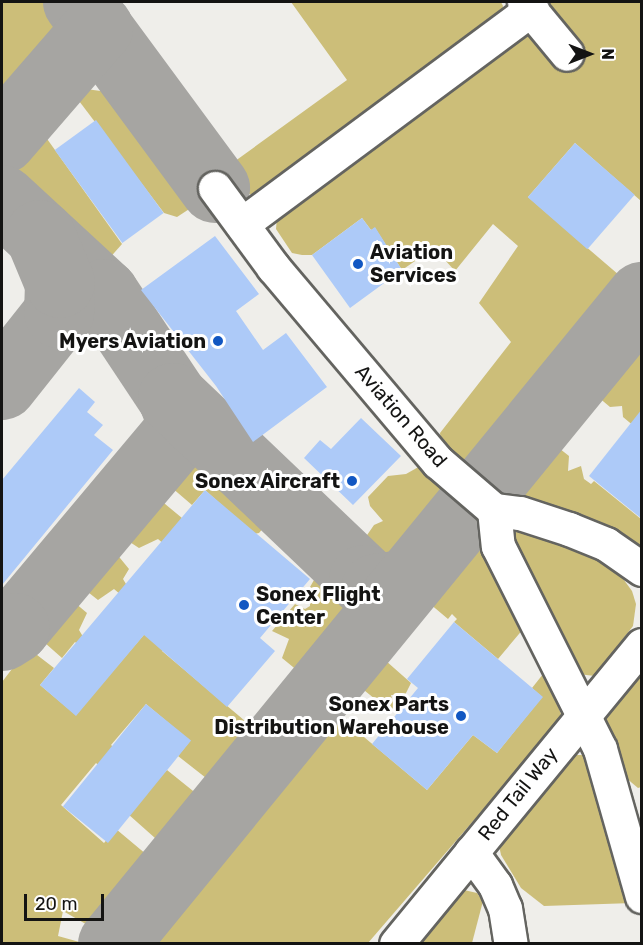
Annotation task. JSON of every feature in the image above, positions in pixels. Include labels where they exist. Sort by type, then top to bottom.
[{"type":"lane","points":[[242,224],[528,5],[567,54]]},
{"type":"lane","name":"Aviation Road","points":[[215,188],[273,267],[438,462],[494,510]]},
{"type":"lane","points":[[642,569],[606,544],[569,528],[520,513],[494,510],[498,546],[584,713],[633,828],[642,896]]},
{"type":"lane","name":"Red Tail Way","points":[[396,944],[642,645]]},
{"type":"lane","points":[[471,852],[495,885],[505,908],[511,944]]},
{"type":"shaded area","points":[[2,2],[52,2],[59,20],[60,38],[49,62],[2,120]]},
{"type":"shaded area","points":[[291,2],[501,2],[503,6],[501,15],[256,196],[246,193],[230,172],[231,164],[347,80]]},
{"type":"shaded area","points":[[538,2],[641,2],[641,201],[575,143],[528,197],[626,281],[485,456],[467,462],[441,443],[440,433],[511,342],[479,303],[518,246],[493,224],[455,271],[434,248],[402,270],[375,228],[371,230],[362,218],[312,255],[302,255],[292,253],[276,229],[277,217],[523,33],[530,33]]},
{"type":"shaded area","points":[[86,89],[108,92],[127,103],[200,202],[177,217],[164,213],[73,93]]},
{"type":"shaded area","points":[[33,128],[45,136],[122,244],[107,261],[103,261],[14,182],[18,150]]},
{"type":"shaded area","points":[[641,329],[641,432],[623,417],[622,406],[610,407],[591,391]]},
{"type":"shaded area","points":[[550,441],[569,456],[568,471],[581,466],[584,479],[591,484],[594,481],[641,519],[641,553],[532,502],[519,492],[519,480]]},
{"type":"shaded area","points":[[211,448],[277,512],[259,533],[254,534],[205,490],[192,505],[164,481],[192,449]]},
{"type":"shaded area","points":[[422,465],[443,490],[443,505],[397,563],[387,569],[376,567],[356,551],[374,525],[383,521],[370,506],[368,497],[388,476],[406,474]]},
{"type":"shaded area","points":[[153,494],[182,518],[204,578],[158,539],[139,548],[119,535]]},
{"type":"shaded area","points":[[516,532],[538,533],[595,555],[616,569],[632,591],[636,604],[633,626],[595,676],[578,674],[510,537]]},
{"type":"shaded area","points":[[467,542],[481,544],[524,628],[498,659],[454,622],[457,619],[452,614],[448,619],[423,598]]},
{"type":"shaded area","points":[[111,547],[129,569],[123,579],[126,584],[178,630],[162,651],[258,732],[215,785],[178,756],[190,741],[146,704],[111,745],[155,783],[167,770],[203,799],[164,846],[128,814],[140,800],[96,763],[61,805],[104,843],[116,829],[153,860],[101,923],[91,927],[63,911],[58,936],[83,943],[2,943],[2,682],[28,648],[54,668],[40,685],[76,715],[111,672],[75,642],[62,658],[36,635],[68,597],[87,613],[79,630],[82,635],[118,665],[154,623],[114,589],[98,600],[79,585]]},
{"type":"shaded area","points":[[326,559],[356,589],[358,608],[304,676],[282,658],[289,639],[272,631],[295,604],[305,609],[310,606],[310,587]]},
{"type":"shaded area","points":[[377,653],[411,683],[405,695],[391,695],[394,705],[391,712],[354,682]]},
{"type":"shaded area","points":[[551,664],[562,692],[556,701],[561,714],[556,725],[368,943],[141,944],[333,711],[427,790],[473,735],[497,753],[542,697],[532,688]]},
{"type":"shaded area","points":[[641,666],[641,787],[638,788],[625,777],[604,720],[606,710]]},
{"type":"shaded area","points":[[569,755],[586,755],[633,903],[544,906],[521,888],[501,855],[498,840]]},
{"type":"shaded area","points":[[464,890],[477,893],[483,901],[472,943],[420,943]]},
{"type":"building","points":[[96,120],[164,213],[122,243],[55,150]]},
{"type":"building","points":[[575,143],[635,195],[587,249],[528,197]]},
{"type":"building","name":"Aviation Services","points":[[362,218],[371,230],[375,227],[402,270],[350,308],[312,255]]},
{"type":"building","name":"Myers Aviation","points":[[215,236],[259,294],[236,311],[263,350],[286,333],[327,387],[253,442],[216,386],[141,290]]},
{"type":"building","points":[[79,388],[95,402],[87,412],[103,425],[94,435],[113,450],[2,585],[2,480]]},
{"type":"building","points":[[642,409],[642,519],[589,476]]},
{"type":"building","name":"Sonex Aircraft","points":[[361,418],[401,456],[353,505],[304,458],[320,440],[331,449]]},
{"type":"building","points":[[205,490],[310,579],[260,638],[275,651],[227,707],[144,635],[76,716],[40,685]]},
{"type":"building","name":"Sonex Parts Distribution Warehouse","points":[[454,622],[543,697],[497,753],[473,735],[427,790],[372,744],[418,688],[407,679]]},
{"type":"building","points":[[146,704],[191,741],[108,843],[63,807]]},
{"type":"taxiway","points":[[78,2],[215,188]]},
{"type":"taxiway","points":[[2,139],[98,28]]},
{"type":"taxiway","points":[[2,200],[104,294],[173,398],[180,416],[180,428],[175,437],[15,628],[2,636]]},
{"type":"taxiway","points":[[2,385],[59,313],[60,283],[40,235]]},
{"type":"taxiway","points":[[113,944],[642,297]]},
{"type":"taxiway","points":[[173,398],[364,580],[376,589],[406,584]]},
{"type":"place","name":"Aviation Services","points":[[358,264]]},
{"type":"place","name":"Myers Aviation","points":[[218,341]]},
{"type":"place","name":"Sonex Aircraft","points":[[352,481]]},
{"type":"place","name":"Sonex Flight Center","points":[[244,605]]},
{"type":"place","name":"Sonex Parts Distribution Warehouse","points":[[461,716]]}]
